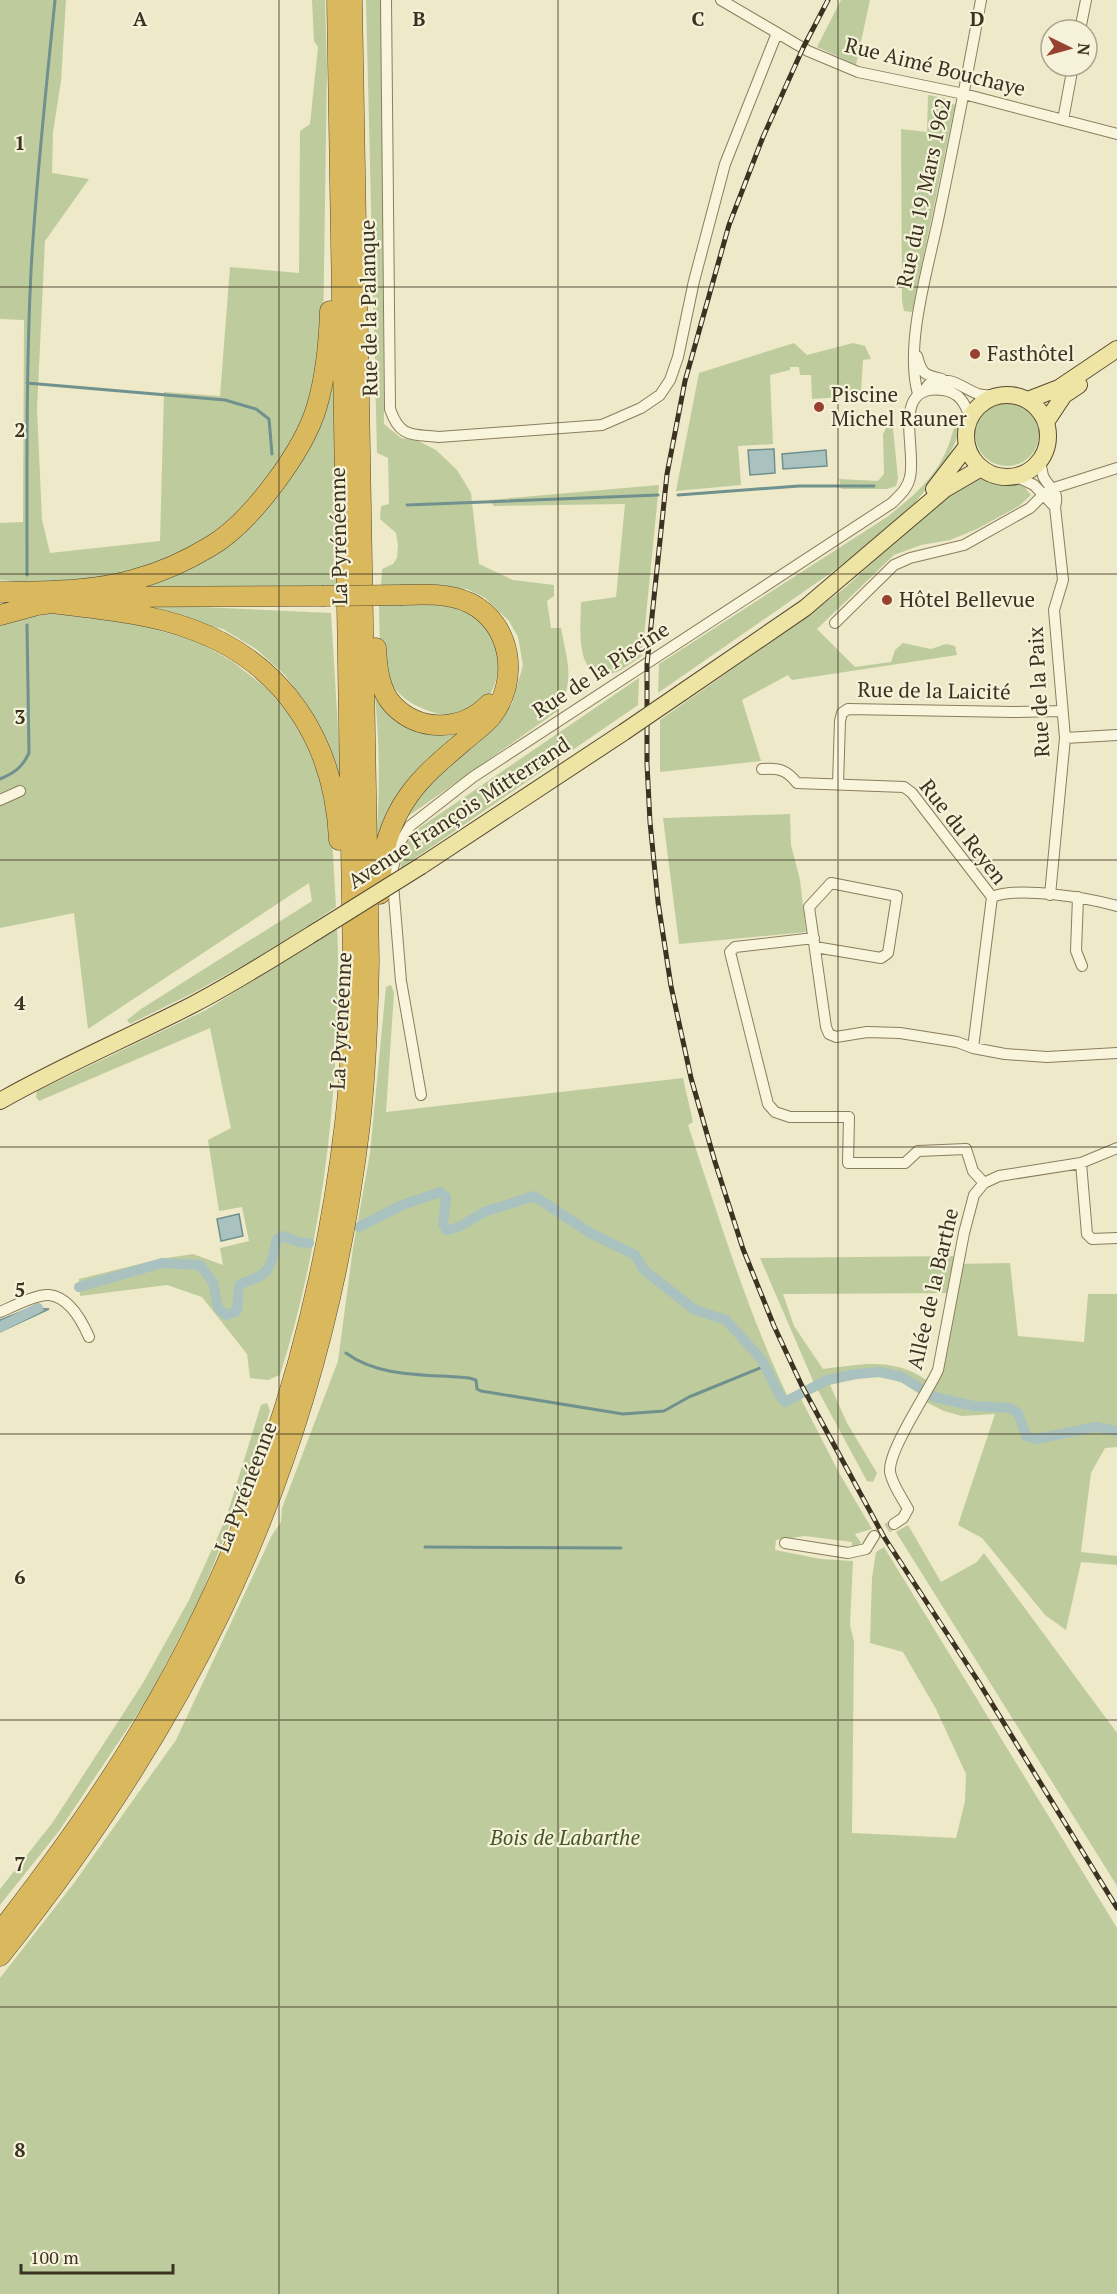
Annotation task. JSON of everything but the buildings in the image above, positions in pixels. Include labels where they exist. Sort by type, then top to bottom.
[{"type":"highway","name":"La Pyrénéenne","points":[[0,1932],[94,1803],[129,1749],[171,1677],[207,1607],[245,1520],[277,1435],[299,1362],[333,1202],[345,1123],[350,1057],[353,932],[337,0]]},
{"type":"highway","name":"La Pyrénéenne","points":[[0,1956],[110,1807],[184,1684],[221,1613],[259,1525],[291,1441],[334,1283],[346,1219],[361,1113],[369,961],[364,564],[352,0]]},
{"type":"highway","points":[[0,615],[54,597],[137,579],[177,565],[213,545],[249,513],[280,477],[306,434],[319,399],[329,334],[333,233],[341,217]]},
{"type":"highway","points":[[364,564],[373,582],[377,666],[382,687],[393,704],[411,718],[428,724],[445,726],[471,718],[483,711],[507,680]]},
{"type":"highway","points":[[0,592],[54,597],[429,594],[456,598],[482,610],[498,628],[508,655],[507,680],[499,705],[490,718],[433,767],[408,796],[390,828],[380,876],[379,933],[369,961]]},
{"type":"highway","points":[[54,597],[141,615],[212,637],[259,666],[291,698],[326,763],[334,793],[338,820],[341,897],[353,932]]},
{"type":"main road","points":[[1028,400],[1059,388],[1117,349]]},
{"type":"main road","points":[[1046,422],[1064,395],[1117,360]]},
{"type":"main road","points":[[997,395],[1018,396],[1028,400],[1036,406],[1046,422],[1048,435],[1046,449],[1040,461],[1033,468],[1015,476],[1004,477],[981,468],[972,458],[967,446],[967,426],[970,417],[986,400],[997,395]]},
{"type":"main road","name":"Avenue François Mitterrand","points":[[912,515],[947,474],[967,446]]},
{"type":"main road","name":"Avenue François Mitterrand","points":[[0,1101],[49,1074],[196,1003],[257,969],[422,866],[805,608],[912,515],[945,489],[981,468]]},
{"type":"street","name":"Rue de la Palanque","points":[[386,0],[390,409],[395,425],[400,430],[415,435],[439,437],[602,425],[641,408],[660,394],[670,380],[678,357],[694,281],[725,164],[777,33]]},
{"type":"street","name":"Rue Aimé Bouchaye","points":[[721,0],[808,51],[858,72],[964,94],[1117,134]]},
{"type":"street","name":"Rue du 19 Mars 1962","points":[[922,392],[914,369],[916,328],[981,0]]},
{"type":"street","points":[[1082,18],[1086,0]]},
{"type":"street","points":[[1063,120],[1071,78]]},
{"type":"street","points":[[916,328],[917,355],[920,368],[926,375],[948,380],[980,395],[997,395]]},
{"type":"street","points":[[922,392],[929,384],[948,380]]},
{"type":"street","points":[[922,392],[946,390],[954,393],[965,402],[970,417]]},
{"type":"street","name":"Rue de la Piscine","points":[[421,1095],[400,981],[392,872],[399,844],[410,826],[473,777],[892,503],[906,488],[910,477],[910,411],[922,392]]},
{"type":"street","points":[[1040,461],[1049,491]]},
{"type":"street","points":[[835,623],[894,565],[910,558],[964,545],[1030,508],[1049,491],[1117,468]]},
{"type":"street","points":[[1015,476],[1049,491]]},
{"type":"street","name":"Rue de la Paix","points":[[1049,491],[1058,500],[1055,507],[1063,580],[1054,609],[1065,738],[1050,895]]},
{"type":"street","name":"Rue de la Laicité","points":[[838,784],[840,721],[842,713],[848,709],[1062,711]]},
{"type":"street","points":[[1065,738],[1117,735]]},
{"type":"street","name":"Rue du Reyen","points":[[762,769],[785,770],[797,783],[904,787],[912,793],[992,897],[973,1048]]},
{"type":"street","points":[[0,800],[20,790]]},
{"type":"street","points":[[1117,1053],[1047,1057],[1005,1054],[973,1048],[957,1042],[900,1033],[867,1032],[836,1037],[829,1034],[820,986],[815,942],[809,907],[831,883],[896,894],[898,898],[888,953],[881,958],[815,942],[735,947],[730,952],[768,1104],[775,1112],[790,1117],[849,1117],[848,1163],[905,1163],[918,1151],[966,1149],[973,1171],[984,1183],[999,1176],[1081,1162],[1117,1148]]},
{"type":"street","points":[[992,897],[1002,892],[1078,897],[1117,906]]},
{"type":"street","points":[[1078,897],[1076,951],[1082,966]]},
{"type":"street","points":[[1081,1162],[1087,1234],[1092,1239],[1117,1238]]},
{"type":"street","name":"Allée de la Barthe","points":[[894,1524],[903,1518],[908,1509],[890,1472],[893,1456],[921,1397],[931,1385],[938,1370],[964,1233],[974,1196],[984,1183]]},
{"type":"street","points":[[0,1312],[48,1295],[59,1298],[79,1315],[89,1337]]},
{"type":"street","points":[[785,1543],[851,1552],[866,1549],[874,1536]]},
{"type":"green space","points":[[0,0],[66,0],[61,81],[53,132],[52,173],[89,179],[45,241],[37,409],[42,520],[50,553],[160,541],[164,392],[220,396],[230,267],[299,273],[300,131],[310,124],[318,47],[314,41],[312,0],[325,0],[327,68],[323,336],[309,408],[280,464],[246,504],[212,536],[172,559],[124,576],[43,584],[0,580],[0,523],[23,522],[24,320],[0,319]]},
{"type":"green space","points":[[366,0],[381,0],[384,424],[401,438],[418,441],[436,450],[457,470],[471,493],[479,564],[513,580],[554,585],[554,596],[547,601],[551,628],[561,628],[568,669],[567,688],[559,710],[407,817],[408,810],[437,772],[486,734],[512,704],[523,665],[518,637],[509,621],[485,598],[467,589],[381,585],[382,569],[393,564],[397,558],[398,545],[396,533],[380,519],[381,506],[389,504],[388,458],[377,453]]},
{"type":"green space","points":[[841,0],[870,0],[856,65],[817,47]]},
{"type":"green space","points":[[928,95],[944,98],[955,105],[912,312],[904,311],[902,301],[901,129],[927,132]]},
{"type":"green space","points":[[794,343],[807,355],[853,343],[865,346],[871,359],[863,360],[861,391],[855,396],[812,399],[811,375],[800,375],[799,367],[790,367],[790,370],[770,375],[773,444],[738,446],[741,485],[676,491],[699,373]]},
{"type":"green space","points":[[335,361],[337,587],[141,587],[254,514]]},
{"type":"green space","points":[[1001,402],[1013,402],[1030,411],[1037,422],[1039,434],[1037,446],[1030,457],[1013,466],[1001,466],[989,461],[980,452],[975,440],[975,428],[980,416],[989,407]]},
{"type":"green space","points":[[956,416],[961,419],[956,441],[942,469],[915,503],[855,556],[658,693],[659,664],[887,517],[913,496],[941,462]]},
{"type":"green space","points":[[886,428],[893,428],[898,479],[896,486],[887,489],[841,489],[839,479],[878,481],[884,474],[883,434]]},
{"type":"green space","points":[[983,476],[1022,484],[1031,495],[1019,506],[977,529],[950,540],[921,545],[894,555],[817,629],[855,667],[891,662],[895,650],[903,643],[931,649],[946,644],[955,646],[957,655],[792,680],[788,675],[742,700],[761,761],[660,772],[660,720],[846,587],[927,511],[966,479]]},
{"type":"green space","points":[[659,485],[642,656],[617,672],[600,674],[591,670],[582,650],[581,602],[616,597],[625,504],[494,506],[489,500]]},
{"type":"green space","points":[[139,604],[331,613],[341,778],[336,780],[306,703],[285,675],[256,649],[223,629],[138,609]]},
{"type":"green space","points":[[379,604],[444,605],[465,612],[484,624],[496,646],[498,671],[490,695],[482,705],[468,714],[447,715],[432,712],[401,695],[391,683],[385,670],[380,639]]},
{"type":"green space","points":[[54,613],[120,620],[197,641],[233,662],[266,688],[299,726],[321,775],[331,820],[336,907],[273,949],[193,993],[130,1024],[127,1020],[141,1009],[312,901],[309,883],[88,1029],[74,913],[0,928],[0,625],[14,620]]},
{"type":"green space","points":[[639,678],[638,705],[401,868],[403,851],[419,828]]},
{"type":"green space","points":[[374,687],[383,700],[455,730],[459,738],[376,847],[379,767]]},
{"type":"green space","points":[[790,814],[791,845],[800,880],[806,932],[679,944],[663,818]]},
{"type":"green space","points":[[337,928],[338,988],[335,1068],[327,1157],[313,1245],[304,1289],[280,1375],[268,1380],[250,1378],[247,1354],[202,1297],[167,1285],[80,1296],[79,1279],[160,1259],[193,1254],[223,1265],[220,1248],[249,1241],[242,1207],[219,1211],[208,1140],[231,1128],[210,1028],[39,1101],[36,1097],[37,1091],[206,1010]]},
{"type":"green space","name":"Bois de Labarthe","points":[[391,985],[394,993],[386,1112],[683,1078],[693,1122],[688,1125],[758,1329],[787,1395],[797,1391],[838,1471],[872,1529],[855,1534],[861,1543],[851,1552],[852,1542],[805,1536],[776,1540],[775,1550],[821,1559],[853,1561],[850,1625],[854,1642],[852,1833],[956,1838],[965,1801],[966,1774],[936,1709],[903,1652],[870,1643],[872,1578],[876,1552],[884,1547],[1117,1928],[1117,2294],[0,2294],[0,1978],[74,1883],[176,1740],[272,1535],[281,1522],[282,1508],[338,1361],[353,1248],[370,1153],[386,987]]},
{"type":"green space","points":[[953,1256],[953,1264],[1010,1263],[1018,1336],[1084,1342],[1088,1294],[1117,1294],[1117,1428],[1107,1426],[1106,1433],[1117,1435],[1117,1447],[1105,1448],[1091,1473],[1081,1552],[1117,1556],[1117,1565],[1081,1562],[1066,1630],[1045,1615],[982,1538],[958,1525],[995,1414],[962,1416],[944,1411],[924,1401],[944,1369],[958,1293],[783,1294],[794,1326],[823,1369],[865,1364],[890,1365],[915,1373],[928,1381],[918,1391],[895,1380],[875,1377],[830,1385],[847,1423],[877,1473],[873,1482],[867,1481],[814,1383],[760,1258]]},
{"type":"green space","points":[[267,1403],[270,1411],[245,1487],[199,1600],[148,1698],[59,1831],[0,1905],[0,1889],[53,1822],[143,1683],[189,1600],[226,1518],[261,1405]]},
{"type":"green space","points":[[908,1525],[941,1582],[977,1562],[984,1553],[1117,1733],[1117,1886],[896,1532]]},
{"type":"water","points":[[774,449],[775,473],[750,475],[748,450]]},
{"type":"water","points":[[826,450],[827,466],[783,469],[782,454]]},
{"type":"water","points":[[239,1214],[243,1236],[221,1241],[217,1219]]},
{"type":"water","points":[[30,1308],[49,1309],[0,1332],[0,1320]]},
{"type":"waterway","points":[[27,575],[29,309],[38,169],[55,0]]},
{"type":"waterway","points":[[27,383],[225,400],[256,409],[269,419],[272,454]]},
{"type":"waterway","points":[[678,495],[799,486],[874,486]]},
{"type":"waterway","points":[[407,505],[658,495]]},
{"type":"waterway","points":[[0,779],[17,769],[29,753],[27,625]]},
{"type":"waterway","points":[[359,1227],[402,1205],[440,1192],[446,1197],[443,1225],[447,1230],[459,1227],[484,1212],[534,1196],[592,1234],[635,1255],[644,1270],[695,1310],[726,1320],[762,1360],[785,1402],[827,1380],[880,1372],[902,1377],[934,1397],[974,1406],[1010,1408],[1018,1413],[1026,1436],[1036,1439],[1096,1427],[1117,1431]]},
{"type":"waterway","points":[[79,1287],[162,1263],[200,1265],[213,1282],[218,1308],[226,1315],[236,1312],[240,1284],[258,1277],[268,1269],[277,1239],[283,1236],[298,1242],[309,1243]]},
{"type":"waterway","points":[[0,1327],[38,1308]]},
{"type":"waterway","points":[[346,1353],[359,1361],[389,1371],[469,1378],[476,1380],[477,1389],[481,1391],[623,1414],[664,1411],[689,1397],[765,1366]]},
{"type":"waterway","points":[[425,1547],[621,1548]]},
{"type":"tunnel","points":[[874,1536],[894,1524]]},
{"type":"railway","points":[[828,0],[803,48],[763,137],[729,225],[685,381],[667,474],[647,664],[647,764],[658,902],[671,986],[691,1078],[743,1249],[774,1326],[802,1386],[884,1537],[978,1681],[1117,1908]]},
{"type":"place","name":"Fasthôtel","points":[[975,354]]},
{"type":"place","name":"Piscine Michel Rauner","points":[[819,407]]},
{"type":"place","name":"Hôtel Bellevue","points":[[887,600]]}]
